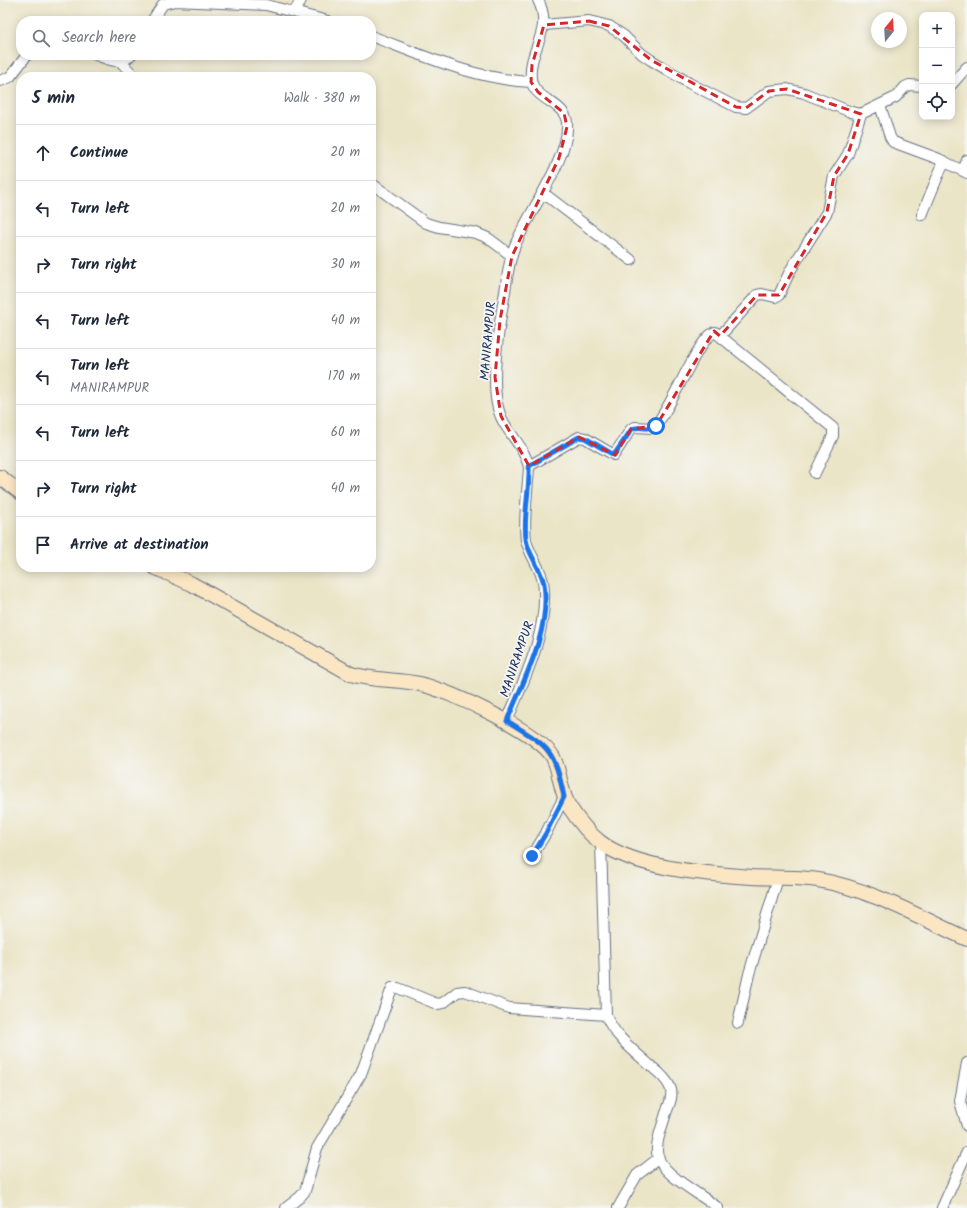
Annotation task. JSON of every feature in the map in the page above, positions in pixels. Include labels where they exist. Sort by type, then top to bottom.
[{"type":"street","points":[[155,16],[164,2],[175,0],[266,5],[312,16]]},
{"type":"street","points":[[295,11],[301,0]]},
{"type":"street","points":[[376,38],[438,62],[478,74],[505,80],[531,82],[532,65],[544,25],[544,18],[538,0]]},
{"type":"street","points":[[544,25],[588,21],[609,26],[624,36],[651,60],[689,83],[736,107],[746,108],[769,91],[787,89],[804,93],[851,112],[861,114],[896,97],[905,87],[909,85],[919,86]]},
{"type":"street","points":[[0,81],[10,77],[23,60]]},
{"type":"street","points":[[109,60],[114,62],[121,62],[124,60]]},
{"type":"street","points":[[121,62],[130,72]]},
{"type":"street","points":[[955,81],[967,67]]},
{"type":"street","name":"MANIRAMPUR","points":[[507,721],[536,650],[544,617],[544,592],[542,576],[526,539],[529,466],[522,449],[501,416],[496,390],[497,349],[512,256],[562,153],[568,122],[564,113],[538,92],[531,82]]},
{"type":"street","points":[[880,105],[893,142],[944,161],[965,172],[967,160]]},
{"type":"street","points":[[720,336],[757,295],[762,294],[775,297],[779,295],[790,271],[827,212],[834,176],[849,152],[861,114]]},
{"type":"street","points":[[922,215],[944,161]]},
{"type":"street","points":[[376,187],[426,223],[488,238],[512,256]]},
{"type":"street","points":[[542,192],[631,260]]},
{"type":"street","points":[[529,466],[579,437],[585,438],[610,455],[615,454],[632,429],[636,427],[650,428],[656,426],[702,347],[713,332],[720,336],[833,428],[833,436],[815,473]]},
{"type":"street","points":[[0,476],[16,489]]},
{"type":"street","points":[[165,572],[192,584],[351,674],[373,680],[400,681],[422,685],[507,721],[532,736],[550,751],[557,768],[564,797],[579,821],[601,842],[619,853],[672,869],[817,880],[846,886],[868,894],[967,940]]},
{"type":"street","points":[[532,856],[546,833],[564,797]]},
{"type":"street","points":[[601,842],[606,1015],[608,1022],[618,1034],[660,1074],[670,1087],[670,1099],[658,1144],[659,1158],[670,1172],[680,1181],[718,1208]]},
{"type":"street","points":[[738,1023],[749,974],[778,878]]},
{"type":"street","points":[[286,1208],[305,1190],[317,1148],[362,1074],[392,988],[398,988],[437,1004],[443,1003],[457,992],[466,991],[509,1008],[606,1015]]},
{"type":"street","points":[[967,1063],[960,1101],[967,1126]]},
{"type":"street","points":[[942,1208],[967,1152]]},
{"type":"street","points":[[618,1208],[637,1175],[659,1158]]},
{"type":"highlighted area","points":[[589,21],[609,26],[651,60],[736,107],[746,108],[769,91],[787,89],[861,114],[848,154],[834,176],[827,212],[779,295],[757,295],[720,336],[714,331],[656,426],[631,429],[615,455],[579,437],[529,466],[501,416],[495,377],[500,320],[512,256],[559,158],[567,127],[564,113],[538,92],[531,82],[532,65],[544,25]]},
{"type":"route","points":[[532,856],[546,833],[564,797],[559,774],[550,751],[532,736],[507,721],[536,650],[544,617],[544,585],[542,576],[526,539],[529,466],[577,437],[585,438],[612,456],[615,454],[629,431],[636,427],[653,428],[656,426]]}]
